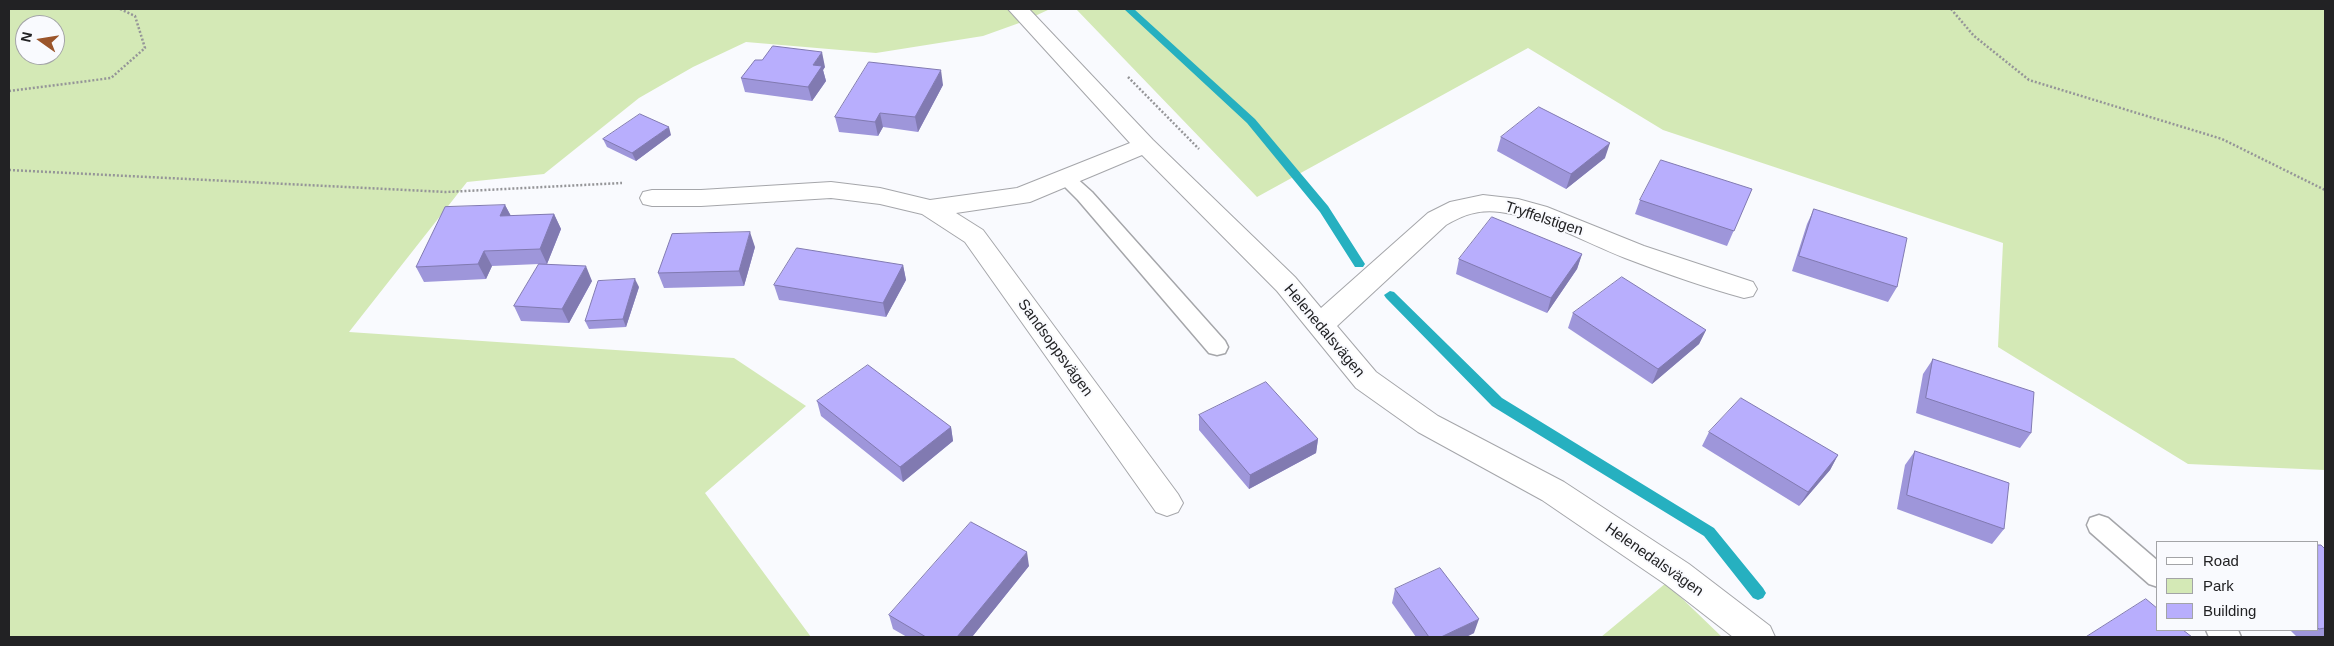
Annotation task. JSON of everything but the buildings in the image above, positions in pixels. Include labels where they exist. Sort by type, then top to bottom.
[{"type":"street","name":"Helenedalsvägen","points":[[1018,9],[1145,146],[1286,284],[1366,380],[1428,424],[1553,491],[1677,574],[1758,637]]},
{"type":"street","name":"Sandsoppsvägen","points":[[930,208],[1021,196],[1145,146]]},
{"type":"street","name":"Sandsoppsvägen","points":[[652,198],[701,198],[832,190],[880,196],[930,208],[974,236],[1167,503]]},
{"type":"street","name":"Tryffelstigen","points":[[1320,325],[1437,219],[1456,208],[1484,203],[1511,205],[1534,212],[1637,253],[1744,289]]},
{"type":"lane","points":[[1066,179],[1085,196],[1217,347]]},
{"type":"lane","points":[[2099,525],[2156,574]]},
{"type":"path","points":[[9,91],[111,78],[145,48],[135,16],[120,9]]},
{"type":"path","points":[[1951,9],[1974,36],[2029,80],[2222,139],[2325,190]]},
{"type":"path","points":[[9,170],[446,192],[622,183],[652,198]]},
{"type":"green space","points":[[9,9],[1050,9],[1022,22],[983,36],[876,53],[746,42],[693,67],[639,98],[544,174],[467,182],[349,332],[734,358],[806,406],[705,493],[811,637],[9,637]]},
{"type":"green space","points":[[1076,9],[2325,9],[2325,470],[2188,464],[1998,347],[2003,243],[1663,130],[1528,48],[1257,197]]},
{"type":"green space","points":[[1666,583],[1722,637],[1601,637]]},
{"type":"waterway","points":[[1129,9],[1251,121],[1324,209],[1359,264]]},
{"type":"waterway","points":[[1390,295],[1497,402],[1709,532],[1758,593]]}]
